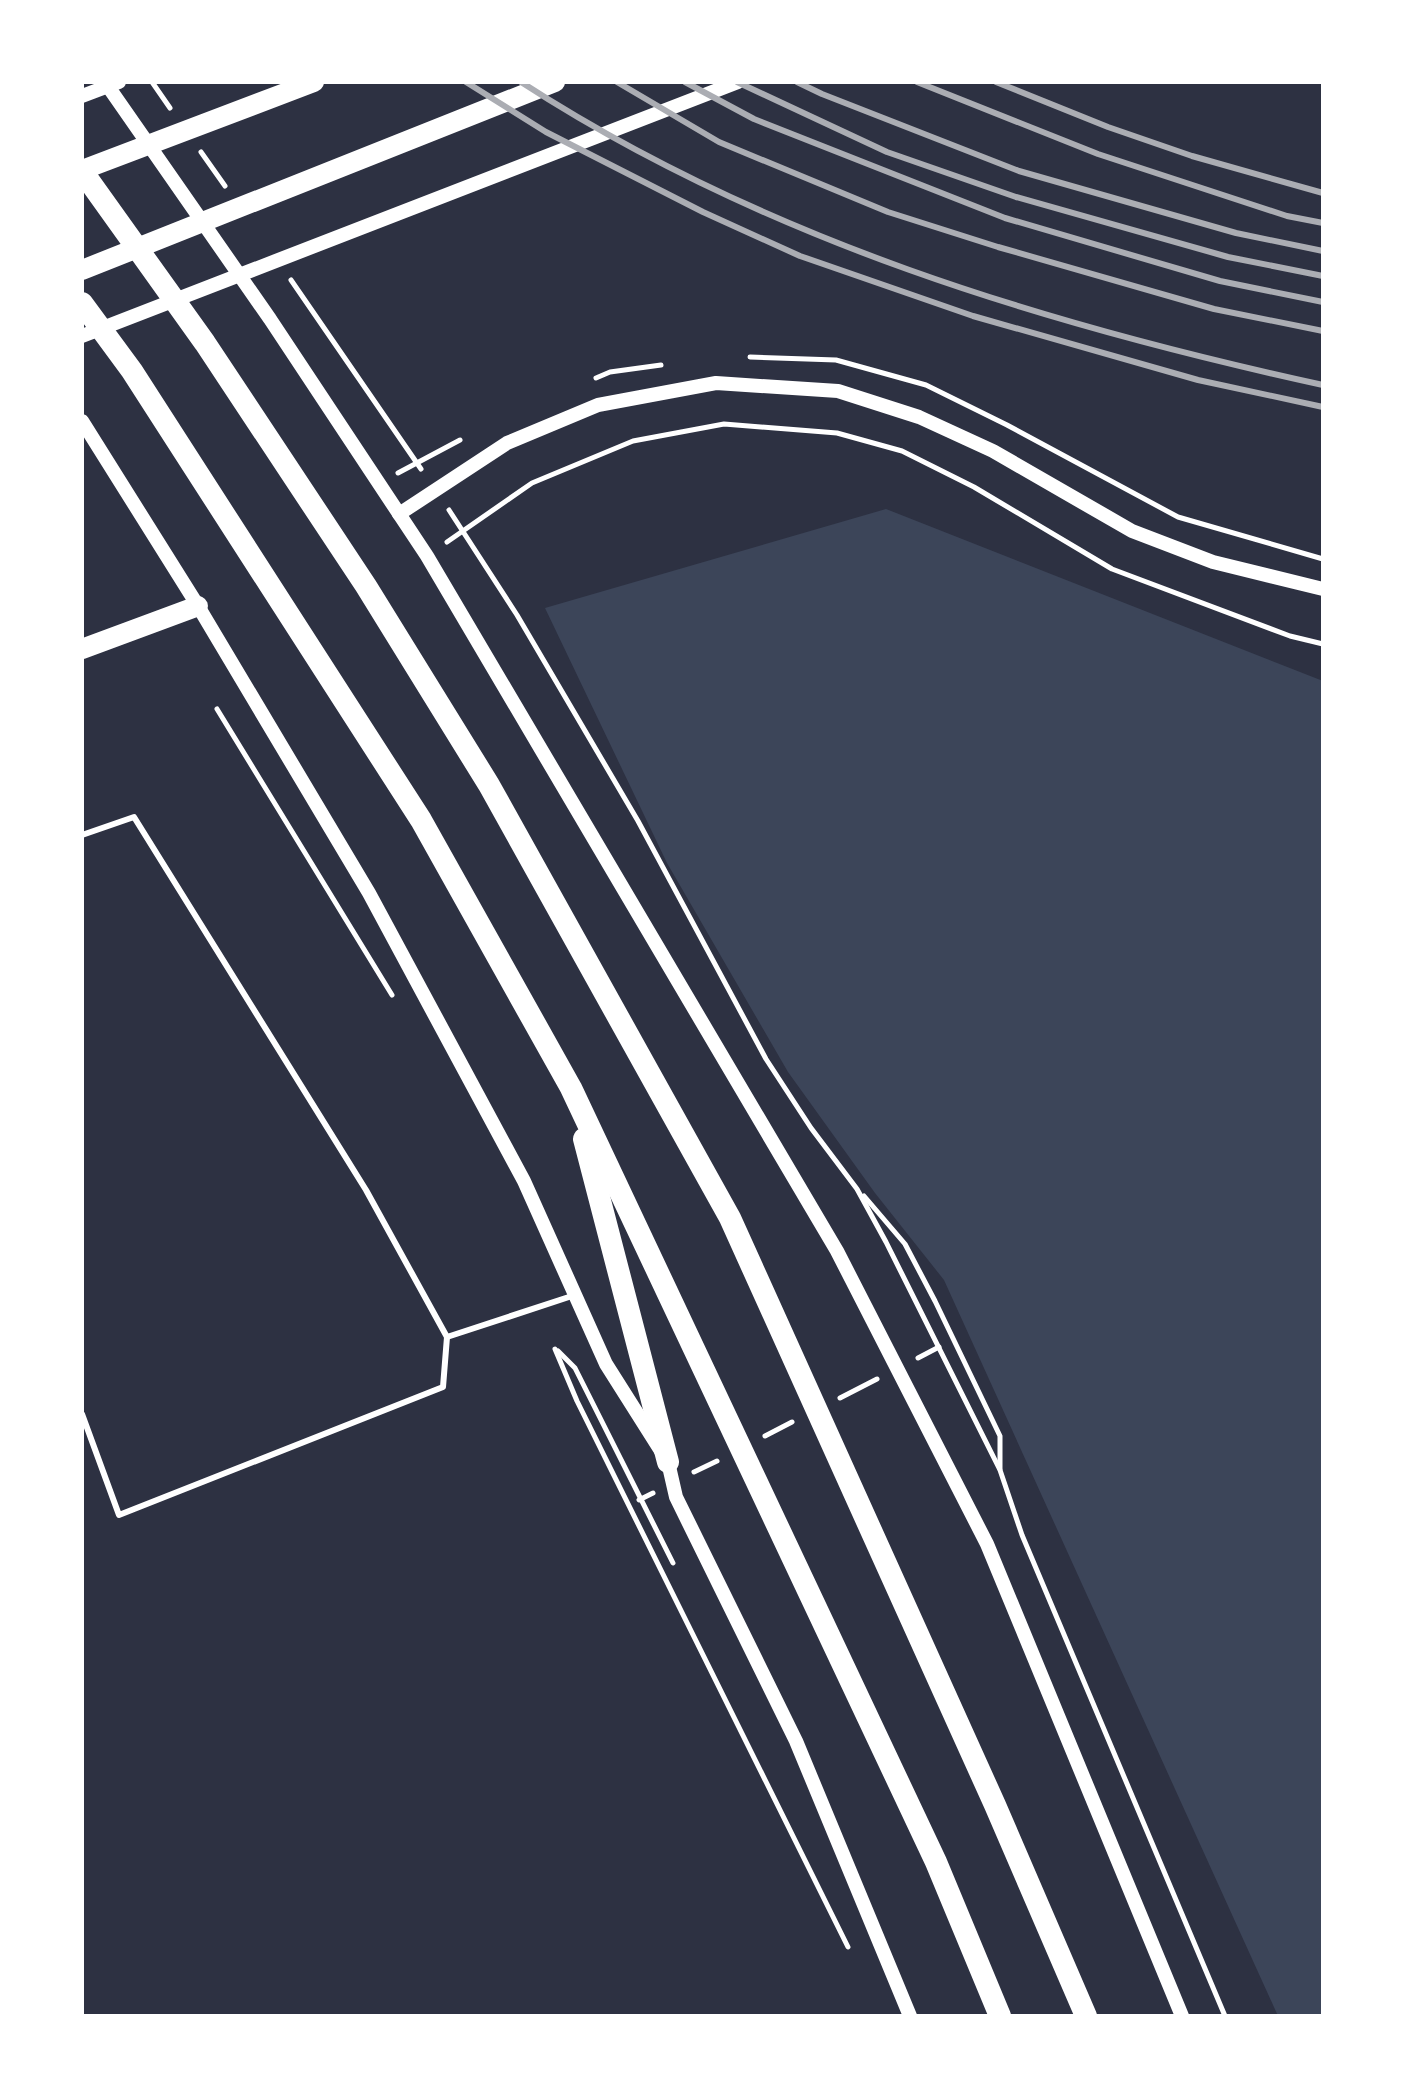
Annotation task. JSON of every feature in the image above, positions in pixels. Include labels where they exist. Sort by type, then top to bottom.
[{"type":"highway","points":[[82,170],[205,343],[366,586],[489,785],[730,1218],[995,1805],[1086,2016]]},
{"type":"highway","points":[[82,303],[132,371],[421,820],[571,1088],[936,1862],[1000,2016]]},
{"type":"highway","points":[[571,1088],[668,1462]]},
{"type":"main road","points":[[82,170],[314,82]]},
{"type":"main road","points":[[82,270],[555,82]]},
{"type":"main road","points":[[82,649],[198,606]]},
{"type":"street","points":[[105,82],[270,319],[427,556],[851,1278],[987,1544],[1182,2016]]},
{"type":"street","points":[[82,96],[119,82]]},
{"type":"street","points":[[82,336],[738,82]]},
{"type":"street","points":[[399,514],[507,443],[598,405],[716,383],[838,391],[919,417],[993,451],[1132,531],[1213,562],[1323,589]]},
{"type":"street","points":[[82,421],[198,606],[369,893],[524,1181],[606,1364],[668,1462],[676,1497],[796,1741],[910,2016]]},
{"type":"lane","points":[[82,835],[134,817],[366,1190],[447,1337],[443,1387],[119,1515],[82,1414]]},
{"type":"lane","points":[[447,1337],[575,1295]]},
{"type":"path","points":[[308,304],[464,530],[638,821],[766,1059],[811,1128],[857,1189],[905,1244],[1000,1436],[1000,1470]]},
{"type":"path","points":[[736,356],[836,360],[926,385],[1178,517],[1323,559]]},
{"type":"path","points":[[595,378],[610,372],[666,364]]},
{"type":"path","points":[[427,556],[532,483],[633,441],[724,424],[837,433],[902,451],[974,487],[1112,569],[1290,636],[1323,644]]},
{"type":"path","points":[[379,483],[470,435]]},
{"type":"path","points":[[217,709],[396,1001]]},
{"type":"path","points":[[857,1189],[1000,1470],[1022,1535],[1225,2016]]},
{"type":"path","points":[[673,1563],[575,1368],[555,1349],[577,1401],[848,1947]]},
{"type":"shaded area","points":[[886,509],[1323,681],[1323,2016],[1278,2016],[944,1280],[875,1193],[788,1072],[667,863],[545,608]]},
{"type":"railway","points":[[466,82],[546,132],[703,212],[800,256],[973,316],[1198,380],[1323,407]]},
{"type":"railway","points":[[521,82],[613,138],[709,187],[808,231],[908,270],[1114,334],[1323,385]]},
{"type":"railway","points":[[617,82],[719,142],[888,212],[1214,309],[1323,331]]},
{"type":"railway","points":[[685,82],[754,119],[1005,218],[1220,281],[1323,302]]},
{"type":"railway","points":[[737,82],[887,152],[1016,197],[1228,257],[1323,276]]},
{"type":"railway","points":[[797,82],[1019,171],[1236,233],[1323,251]]},
{"type":"railway","points":[[917,82],[1098,154],[1287,216],[1323,223]]},
{"type":"railway","points":[[996,82],[1108,127],[1192,156],[1323,193]]}]
